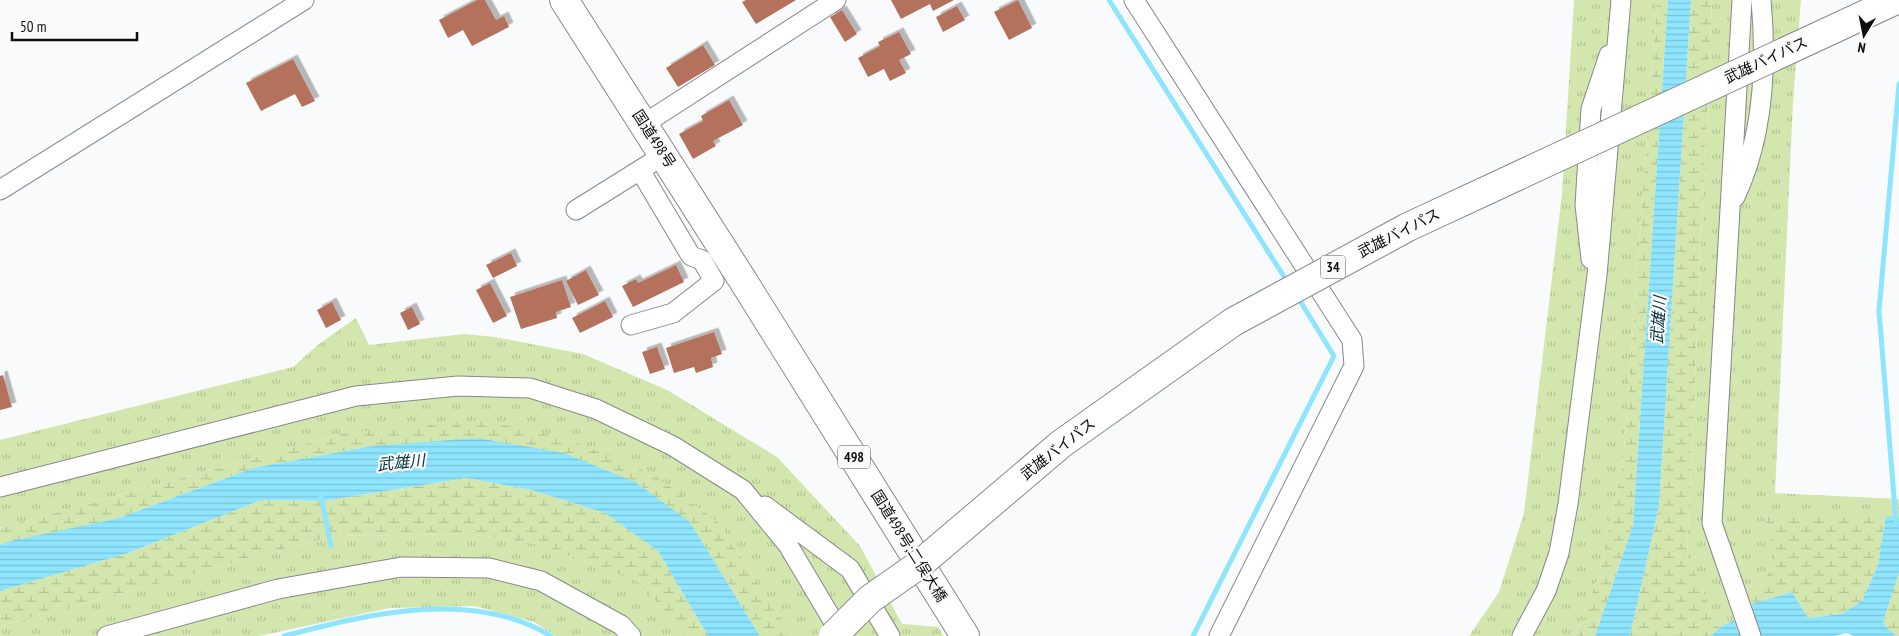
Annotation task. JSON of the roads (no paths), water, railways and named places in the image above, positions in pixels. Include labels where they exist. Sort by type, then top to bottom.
[{"type":"highway","name":"国道498号","points":[[564,0],[742,278]]},
{"type":"highway","name":"武雄バイパス","points":[[832,636],[870,600],[920,564],[1061,444],[1233,322],[1408,227],[1896,0]]},
{"type":"highway","name":"国道498号;二俣大橋","points":[[742,278],[965,636]]},
{"type":"street","points":[[0,190],[304,0]]},
{"type":"street","points":[[644,124],[836,0]]},
{"type":"street","points":[[1134,0],[1352,340],[1354,366],[1219,636]]},
{"type":"street","points":[[1522,636],[1546,591],[1559,553],[1568,504],[1596,275],[1622,0]]},
{"type":"street","points":[[1742,0],[1712,522],[1751,636]]},
{"type":"street","points":[[1730,208],[1748,170],[1761,94],[1764,33],[1761,0]]},
{"type":"street","points":[[576,210],[664,155]]},
{"type":"street","points":[[630,325],[673,313],[714,281],[702,260],[691,256],[640,170]]},
{"type":"street","points":[[0,487],[356,396],[458,386],[530,388],[596,409],[673,446],[743,490],[850,569],[890,636]]},
{"type":"street","points":[[743,490],[788,545],[842,636]]},
{"type":"street","points":[[107,636],[278,589],[401,567],[489,568],[541,581],[621,625],[631,636]]},
{"type":"water","name":"武雄川","points":[[1668,0],[1691,0],[1659,506],[1630,636],[1595,636],[1633,525]]},
{"type":"water","name":"武雄川","points":[[477,438],[564,453],[635,482],[690,522],[760,636],[708,636],[658,551],[605,513],[531,490],[466,478],[324,501],[261,500],[128,553],[0,591],[0,545],[11,541],[119,518],[253,468],[372,446]]},
{"type":"water","points":[[1886,516],[1899,517],[1899,572],[1883,623],[1896,636],[1854,636],[1847,633],[1834,636],[1761,636],[1751,604],[1792,592],[1808,618],[1841,614],[1862,601],[1878,565]]},
{"type":"water","points":[[1734,620],[1740,636],[1711,636],[1719,628]]},
{"type":"waterway","points":[[1109,0],[1288,283]]},
{"type":"waterway","points":[[1896,522],[1879,311],[1899,84]]},
{"type":"waterway","points":[[1193,636],[1334,356],[1297,296]]},
{"type":"waterway","points":[[321,496],[331,546]]},
{"type":"waterway","points":[[284,636],[350,620],[385,614],[419,610],[454,609],[488,613],[520,621],[551,636]]}]
